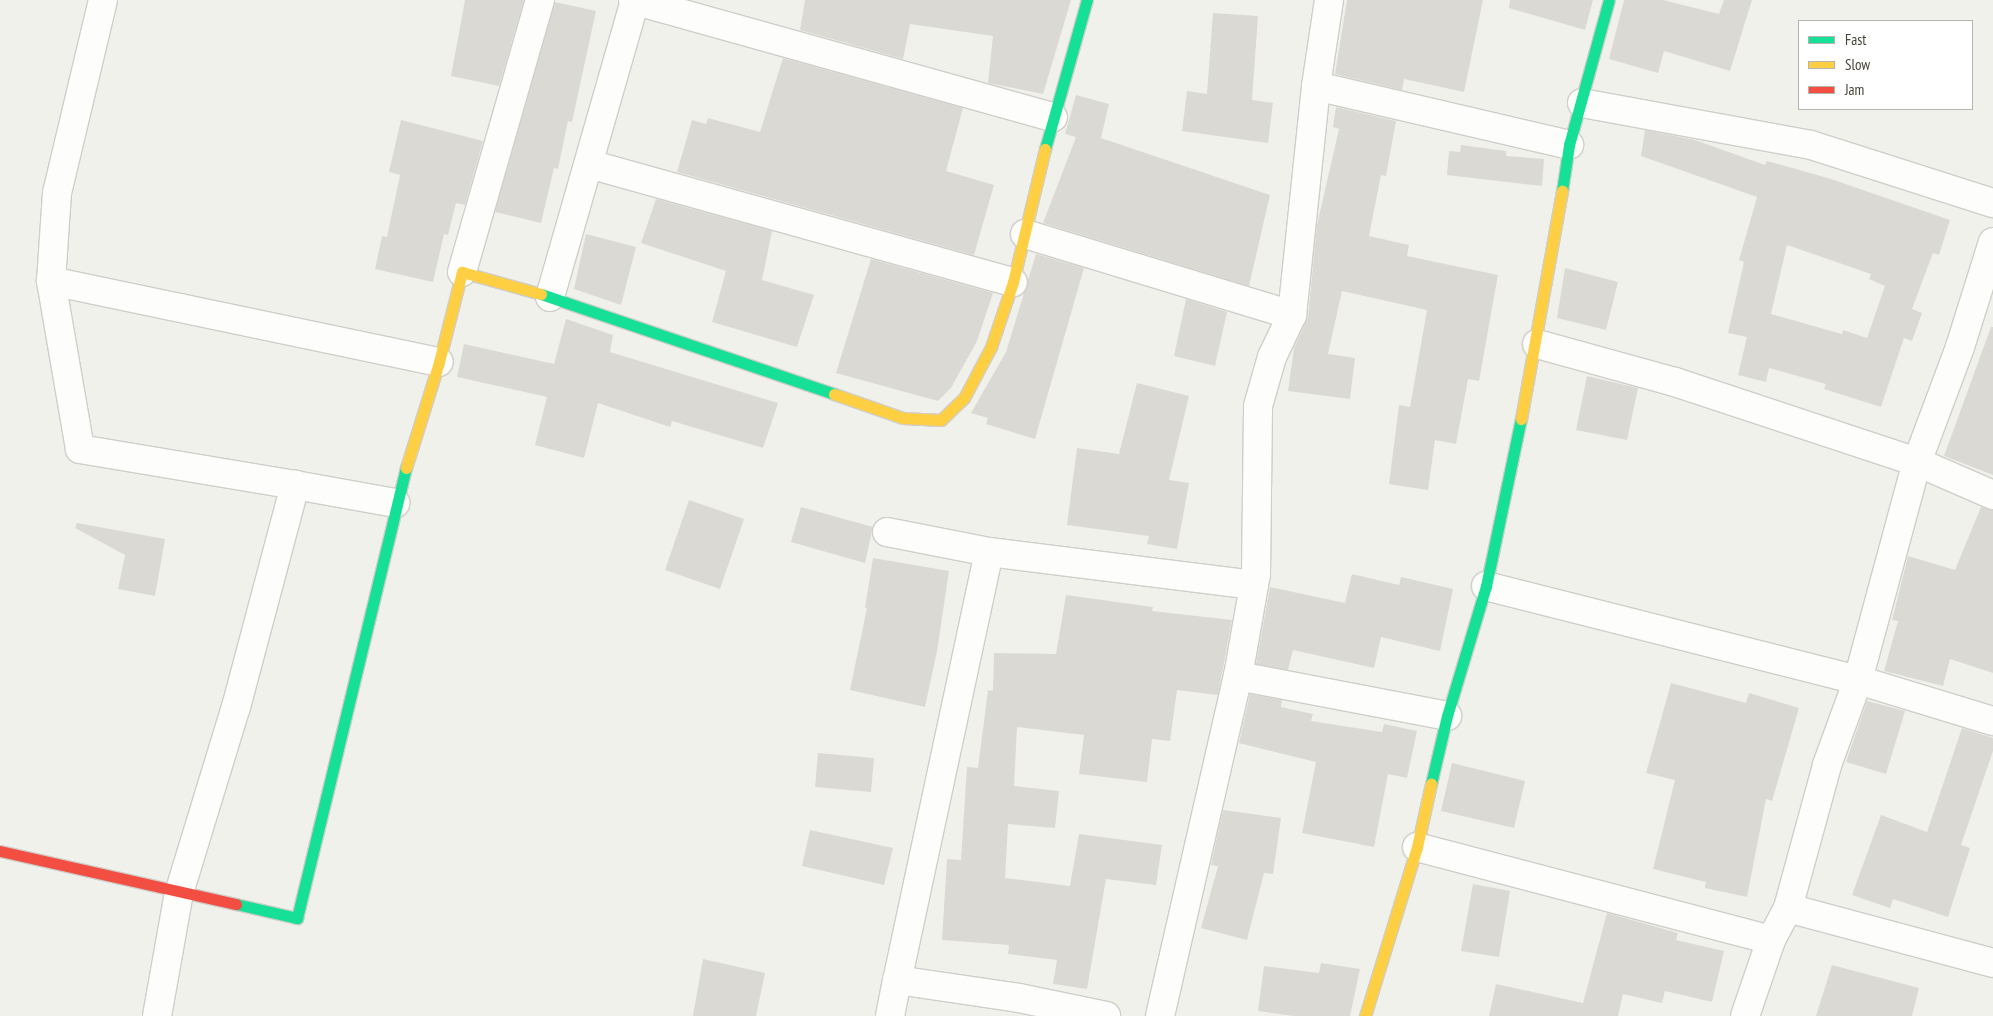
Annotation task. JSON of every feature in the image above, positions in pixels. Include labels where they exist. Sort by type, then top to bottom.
[{"type":"street","points":[[103,0],[57,193],[51,281],[80,449],[295,484],[395,503]]},
{"type":"street","points":[[0,851],[178,893],[297,918],[395,503],[439,362],[462,272],[540,0]]},
{"type":"street","points":[[550,297],[634,0],[1053,118]]},
{"type":"street","points":[[462,272],[550,297],[903,418],[941,420],[964,398],[991,347],[1013,282],[1053,118],[1087,0]]},
{"type":"street","points":[[1160,1016],[1238,676],[1254,585],[1258,406],[1272,357],[1292,315],[1316,86],[1329,0]]},
{"type":"street","points":[[1365,1016],[1417,847],[1446,716],[1486,586],[1537,344],[1569,145],[1609,0]]},
{"type":"street","points":[[1316,86],[1569,145]]},
{"type":"street","points":[[1582,103],[1812,145],[1993,203]]},
{"type":"street","points":[[589,164],[1013,282]]},
{"type":"street","points":[[1025,234],[1292,315]]},
{"type":"street","points":[[1745,1016],[1771,940],[1788,908],[1827,765],[1858,680],[1917,462],[1960,348],[1993,242]]},
{"type":"street","points":[[51,281],[439,362]]},
{"type":"street","points":[[1537,344],[1675,382],[1917,462],[1993,495]]},
{"type":"street","points":[[157,1016],[178,893],[236,707],[295,484]]},
{"type":"street","points":[[887,532],[989,552],[1254,585]]},
{"type":"street","points":[[890,1016],[989,552]]},
{"type":"street","points":[[1486,586],[1858,680],[1993,721]]},
{"type":"street","points":[[1238,676],[1446,716]]},
{"type":"street","points":[[1417,847],[1771,940]]},
{"type":"street","points":[[1788,908],[1993,964]]},
{"type":"street","points":[[897,980],[1019,998],[1106,1016]]},
{"type":"building","points":[[465,0],[524,0],[499,86],[451,76]]},
{"type":"building","points":[[805,0],[1071,0],[1043,94],[988,83],[993,36],[910,24],[903,59],[800,30]]},
{"type":"building","points":[[1347,0],[1483,0],[1464,92],[1404,79],[1402,90],[1335,74]]},
{"type":"building","points":[[1510,0],[1593,0],[1585,30],[1509,8]]},
{"type":"building","points":[[1624,0],[1663,0],[1719,14],[1724,0],[1752,0],[1730,71],[1664,51],[1658,73],[1609,59]]},
{"type":"building","points":[[555,2],[596,11],[572,122],[568,121],[558,169],[554,168],[541,223],[495,212]]},
{"type":"building","points":[[1213,13],[1258,16],[1252,100],[1273,103],[1268,143],[1182,131],[1187,91],[1207,94]]},
{"type":"building","points":[[783,58],[963,108],[946,171],[994,185],[974,255],[1002,263],[677,172],[692,120],[706,124],[708,118],[760,132]]},
{"type":"building","points":[[1076,95],[1109,104],[1101,138],[1270,195],[1249,286],[1043,223],[1076,137],[1065,134]]},
{"type":"building","points":[[1336,107],[1396,121],[1386,176],[1381,175],[1369,236],[1409,245],[1407,256],[1498,275],[1479,381],[1468,379],[1456,444],[1435,440],[1428,490],[1389,484],[1399,405],[1410,407],[1427,310],[1342,291],[1328,354],[1355,358],[1350,399],[1288,391],[1294,348],[1308,317],[1317,225],[1339,129],[1333,127]]},
{"type":"building","points":[[401,120],[483,141],[465,205],[456,203],[448,235],[444,234],[433,282],[375,269],[382,236],[387,237],[400,175],[389,172]]},
{"type":"building","points":[[1645,130],[1695,140],[1765,165],[1767,161],[1828,178],[1950,220],[1939,255],[1933,253],[1912,309],[1922,313],[1912,341],[1904,338],[1881,407],[1824,389],[1826,384],[1769,368],[1766,382],[1738,375],[1747,337],[1728,333],[1744,262],[1739,260],[1757,197],[1641,156]],"holes":[[[1787,245],[1871,274],[1869,279],[1885,286],[1867,338],[1843,330],[1842,334],[1771,314]]]},
{"type":"building","points":[[1461,145],[1506,151],[1506,156],[1544,159],[1542,186],[1447,175],[1449,151],[1460,152]]},
{"type":"building","points":[[656,199],[772,231],[762,280],[814,295],[797,347],[712,322],[726,271],[641,243]]},
{"type":"building","points":[[586,234],[636,247],[621,305],[574,289]]},
{"type":"building","points":[[1036,254],[1084,268],[1035,439],[986,424],[988,418],[971,413],[1006,352]]},
{"type":"building","points":[[871,259],[993,293],[977,341],[951,388],[938,401],[836,373]]},
{"type":"building","points":[[1565,268],[1618,282],[1606,330],[1557,318]]},
{"type":"building","points":[[1186,299],[1227,312],[1215,366],[1174,356]]},
{"type":"building","points":[[566,319],[613,335],[610,352],[778,403],[763,448],[672,421],[670,427],[598,403],[584,458],[535,445],[547,397],[457,377],[464,344],[554,364]]},
{"type":"building","points":[[1991,327],[1993,327],[1993,475],[1944,456]]},
{"type":"building","points":[[1587,376],[1638,388],[1627,440],[1576,430]]},
{"type":"building","points":[[1137,383],[1189,396],[1169,480],[1189,483],[1177,549],[1147,544],[1149,536],[1067,525],[1077,448],[1119,454]]},
{"type":"building","points":[[689,500],[744,519],[720,589],[665,570]]},
{"type":"building","points":[[801,507],[873,527],[865,563],[791,542]]},
{"type":"building","points":[[1981,507],[1993,510],[1993,673],[1950,659],[1943,686],[1884,671],[1898,621],[1892,620],[1908,556],[1955,570]]},
{"type":"building","points":[[77,523],[165,539],[155,596],[118,589],[125,555],[75,528]]},
{"type":"building","points":[[873,558],[949,571],[937,651],[925,707],[850,690],[867,608],[865,608]]},
{"type":"building","points":[[1352,574],[1399,585],[1401,577],[1453,589],[1440,651],[1381,637],[1374,668],[1293,650],[1288,670],[1256,664],[1270,587],[1345,603]]},
{"type":"building","points":[[1066,595],[1153,607],[1152,611],[1232,620],[1218,695],[1177,690],[1170,741],[1152,739],[1147,782],[1079,774],[1084,735],[1017,727],[1014,786],[1059,791],[1055,828],[1008,824],[1005,878],[1070,886],[1079,834],[1162,845],[1156,885],[1106,879],[1087,989],[1053,984],[1057,960],[1008,954],[1009,945],[942,940],[947,859],[961,860],[967,767],[978,768],[988,690],[993,691],[994,653],[1056,654]]},
{"type":"building","points":[[1671,683],[1746,703],[1749,693],[1799,708],[1772,801],[1766,799],[1747,897],[1705,888],[1706,882],[1653,869],[1675,780],[1646,773]]},
{"type":"building","points":[[1250,694],[1282,700],[1281,707],[1313,714],[1311,721],[1382,732],[1384,724],[1417,731],[1407,778],[1388,774],[1374,847],[1302,833],[1316,762],[1239,743]]},
{"type":"building","points":[[1867,701],[1905,711],[1886,774],[1846,762]]},
{"type":"building","points":[[1962,728],[1993,738],[1993,751],[1961,845],[1970,848],[1948,917],[1893,899],[1890,908],[1852,895],[1881,815],[1927,832]]},
{"type":"building","points":[[818,753],[874,758],[871,792],[815,787]]},
{"type":"building","points":[[1452,763],[1525,781],[1514,828],[1441,811]]},
{"type":"building","points":[[1223,810],[1281,818],[1273,874],[1264,873],[1247,940],[1201,928],[1218,866],[1211,865]]},
{"type":"building","points":[[810,830],[893,848],[884,885],[802,866]]},
{"type":"building","points":[[1473,884],[1510,891],[1499,957],[1461,951]]},
{"type":"building","points":[[1607,913],[1678,933],[1676,940],[1724,951],[1712,1002],[1665,991],[1662,1003],[1623,994],[1618,1016],[1489,1016],[1496,984],[1583,1003]]},
{"type":"building","points":[[703,959],[765,973],[756,1016],[693,1016]]},
{"type":"building","points":[[1321,963],[1360,969],[1350,1016],[1294,1016],[1258,1011],[1264,966],[1319,973]]},
{"type":"building","points":[[1832,965],[1919,988],[1912,1016],[1816,1016]]},
{"type":"traffic: fast","points":[[1045,149],[1087,0]]},
{"type":"traffic: fast","points":[[1562,191],[1569,145],[1609,0]]},
{"type":"traffic: fast","points":[[541,294],[834,394]]},
{"type":"traffic: fast","points":[[1431,784],[1447,716],[1486,586],[1521,419]]},
{"type":"traffic: fast","points":[[236,904],[297,918],[406,468]]},
{"type":"traffic: slow","points":[[834,394],[903,418],[941,420],[964,398],[991,347],[1013,282],[1045,149]]},
{"type":"traffic: slow","points":[[1521,419],[1562,191]]},
{"type":"traffic: slow","points":[[406,468],[439,362],[462,272],[541,294]]},
{"type":"traffic: slow","points":[[1365,1016],[1417,847],[1431,784]]},
{"type":"traffic: jam","points":[[0,851],[236,904]]}]
